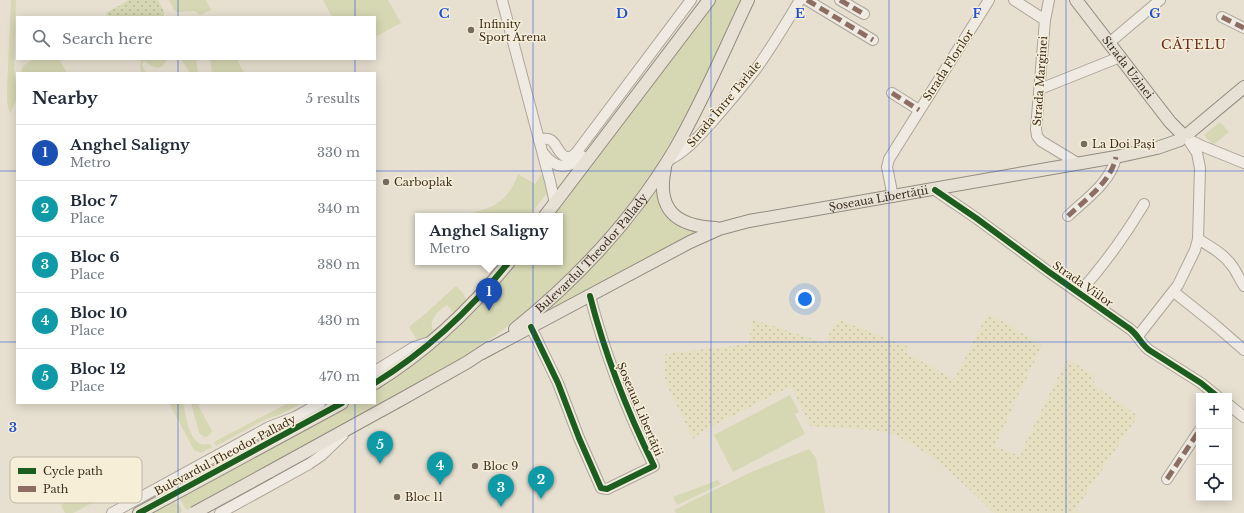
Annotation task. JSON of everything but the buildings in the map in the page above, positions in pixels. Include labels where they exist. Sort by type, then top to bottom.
[{"type":"main road","points":[[547,213],[709,0]]},
{"type":"main road","name":"Bulevardul Theodor Pallady","points":[[194,513],[350,428],[482,353],[533,314],[573,278],[628,216],[667,161],[696,110],[748,0]]},
{"type":"main road","name":"Strada Uzinei","points":[[1076,0],[1170,122],[1186,137]]},
{"type":"main road","name":"Șoseaua Libertății","points":[[482,353],[690,242],[720,229],[763,219],[935,190],[1163,147],[1186,137],[1244,87]]},
{"type":"main road","points":[[667,161],[663,179],[663,192],[666,203],[672,212],[689,224],[720,229]]},
{"type":"main road","points":[[376,382],[399,367],[432,341],[481,295],[506,265]]},
{"type":"main road","name":"Bulevardul Theodor Pallady","points":[[139,513],[340,404]]},
{"type":"street","points":[[502,0],[555,203]]},
{"type":"street","points":[[539,140],[547,138],[551,140],[562,155],[566,157],[571,157],[576,154],[692,0]]},
{"type":"street","name":"Strada Între Tarlale","points":[[667,161],[685,150],[736,94],[763,59],[800,0]]},
{"type":"street","points":[[807,0],[873,40]]},
{"type":"street","points":[[840,0],[864,14]]},
{"type":"street","name":"Strada Florilor","points":[[893,197],[888,162],[919,110],[989,0]]},
{"type":"street","points":[[1014,0],[1045,20]]},
{"type":"street","name":"Strada Marginei","points":[[1049,0],[1045,20],[1036,129],[1037,136],[1041,141],[1079,164]]},
{"type":"street","points":[[1109,43],[1160,0]]},
{"type":"street","points":[[1222,17],[1244,28]]},
{"type":"street","points":[[1040,89],[1120,57]]},
{"type":"street","name":"Strada Florilor","points":[[892,94],[919,110]]},
{"type":"street","points":[[542,152],[547,158],[561,166],[571,164],[579,159],[602,134],[612,126]]},
{"type":"street","points":[[1186,137],[1202,146],[1244,163]]},
{"type":"street","points":[[1138,336],[1174,292],[1189,264],[1198,239],[1200,168],[1197,153],[1186,137]]},
{"type":"street","points":[[1068,216],[1105,181],[1114,166],[1116,157]]},
{"type":"street","name":"Strada Viilor","points":[[935,190],[1130,329],[1138,336],[1142,344],[1149,350],[1214,393]]},
{"type":"street","points":[[1078,293],[1106,261],[1144,204]]},
{"type":"street","points":[[1198,239],[1218,250],[1225,257],[1233,266],[1244,286]]},
{"type":"street","points":[[1174,292],[1244,350]]},
{"type":"street","name":"Șoseaua Libertății","points":[[531,327],[558,382],[579,438],[601,488],[607,489],[645,471],[654,466],[625,403],[603,344],[590,296]]},
{"type":"street","points":[[376,370],[414,347],[432,341]]},
{"type":"street","points":[[142,497],[269,427],[295,417],[318,404]]},
{"type":"street","points":[[1232,407],[1244,417]]},
{"type":"street","name":"Bulevardul Theodor Pallady","points":[[220,513],[309,464],[322,455],[350,428]]},
{"type":"street","points":[[1167,479],[1196,436]]},
{"type":"street","points":[[112,513],[130,503]]},
{"type":"shaded area","points":[[988,313],[1042,345],[995,446],[1019,456],[1067,359],[1096,376],[1093,384],[1138,416],[1076,509],[1081,513],[994,513],[931,456],[896,435],[875,430],[810,426],[791,386],[703,431],[693,439],[665,381],[665,354],[749,344],[752,319],[825,343],[837,319],[909,347],[906,353],[954,379]]},
{"type":"green space","points":[[11,0],[16,0],[14,69],[16,100],[10,114],[7,102]]},
{"type":"green space","points":[[129,0],[158,0],[164,12],[164,16],[108,16],[106,13]]},
{"type":"green space","points":[[169,0],[206,0],[211,10],[200,15],[195,11],[177,12],[174,10]]},
{"type":"green space","points":[[323,0],[388,0],[401,23],[376,36],[376,16],[331,16]]},
{"type":"green space","points":[[716,0],[741,0],[697,93],[673,139],[645,182],[595,245],[538,301],[496,335],[454,363],[188,510],[185,508],[180,499],[182,496],[350,404],[376,404],[376,389],[418,361],[452,333],[481,304],[515,265],[563,265],[563,213],[555,213]]},
{"type":"green space","points":[[32,60],[60,60],[66,72],[21,72],[23,66]]},
{"type":"green space","points":[[141,60],[166,60],[163,66],[157,68],[145,61],[142,65],[146,72],[142,72],[140,69]]},
{"type":"green space","points":[[182,60],[196,60],[198,72],[189,72]]},
{"type":"green space","points":[[210,60],[238,60],[244,72],[212,72]]},
{"type":"green space","points":[[1220,122],[1229,132],[1213,145],[1204,135]]},
{"type":"green space","points":[[518,174],[535,184],[541,175],[544,175],[548,192],[531,213],[476,213],[496,204],[507,194],[515,182]]},
{"type":"green space","points":[[656,185],[660,194],[701,231],[521,329]]},
{"type":"green space","points":[[456,286],[463,293],[466,299],[463,306],[438,330],[418,341],[409,327]],"holes":[[[447,305],[454,313],[441,325],[433,330],[433,319]]]},
{"type":"green space","points":[[790,395],[799,412],[795,414],[805,434],[733,472],[714,435]]},
{"type":"green space","points":[[170,404],[183,404],[188,426],[193,437],[201,444],[210,444],[212,447],[201,453],[194,450]]},
{"type":"green space","points":[[191,404],[198,404],[212,431],[209,436],[204,437],[199,433]]},
{"type":"green space","points":[[286,404],[301,404],[279,415],[266,419],[216,446],[214,442]]},
{"type":"green space","points":[[809,449],[816,458],[825,513],[676,513],[674,510],[749,473]]},
{"type":"green space","points":[[718,480],[721,484],[677,505],[673,497]]},
{"type":"green space","points":[[174,502],[180,506],[181,513],[154,513]]},
{"type":"green space","points":[[65,503],[92,503],[73,513],[65,513],[61,505]]},
{"type":"marked path","points":[[807,0],[873,40]]},
{"type":"marked path","points":[[840,0],[864,14]]},
{"type":"marked path","points":[[1222,17],[1244,28]]},
{"type":"marked path","points":[[892,93],[919,110]]},
{"type":"marked path","points":[[1068,216],[1097,190],[1109,174],[1116,157]]},
{"type":"marked path","points":[[1167,479],[1196,436]]},
{"type":"cycle path","points":[[935,190],[1130,329],[1149,350],[1201,383],[1213,393]]},
{"type":"cycle path","points":[[376,382],[413,357],[464,313],[506,265]]},
{"type":"cycle path","points":[[531,327],[558,383],[579,438],[601,488],[607,489],[654,466],[635,425],[610,361],[590,296]]},
{"type":"cycle path","points":[[139,513],[340,404]]},
{"type":"place","name":"Infinity Sport Arena","points":[[471,30]]},
{"type":"place","name":"La Doi Pași","points":[[1084,144]]},
{"type":"place","name":"Carboplak","points":[[386,182]]},
{"type":"place","name":"Anghel Saligny","points":[[489,311]]},
{"type":"place","name":"Bloc 12","points":[[380,464]]},
{"type":"place","name":"Bloc 9","points":[[475,466]]},
{"type":"place","name":"Bloc 10","points":[[440,485]]},
{"type":"place","name":"Bloc 11","points":[[397,497]]},
{"type":"place","name":"Bloc 7","points":[[541,499]]},
{"type":"place","name":"Bloc 6","points":[[501,507]]},
{"type":"district","name":"CĂȚELU","points":[[1194,44]]}]
